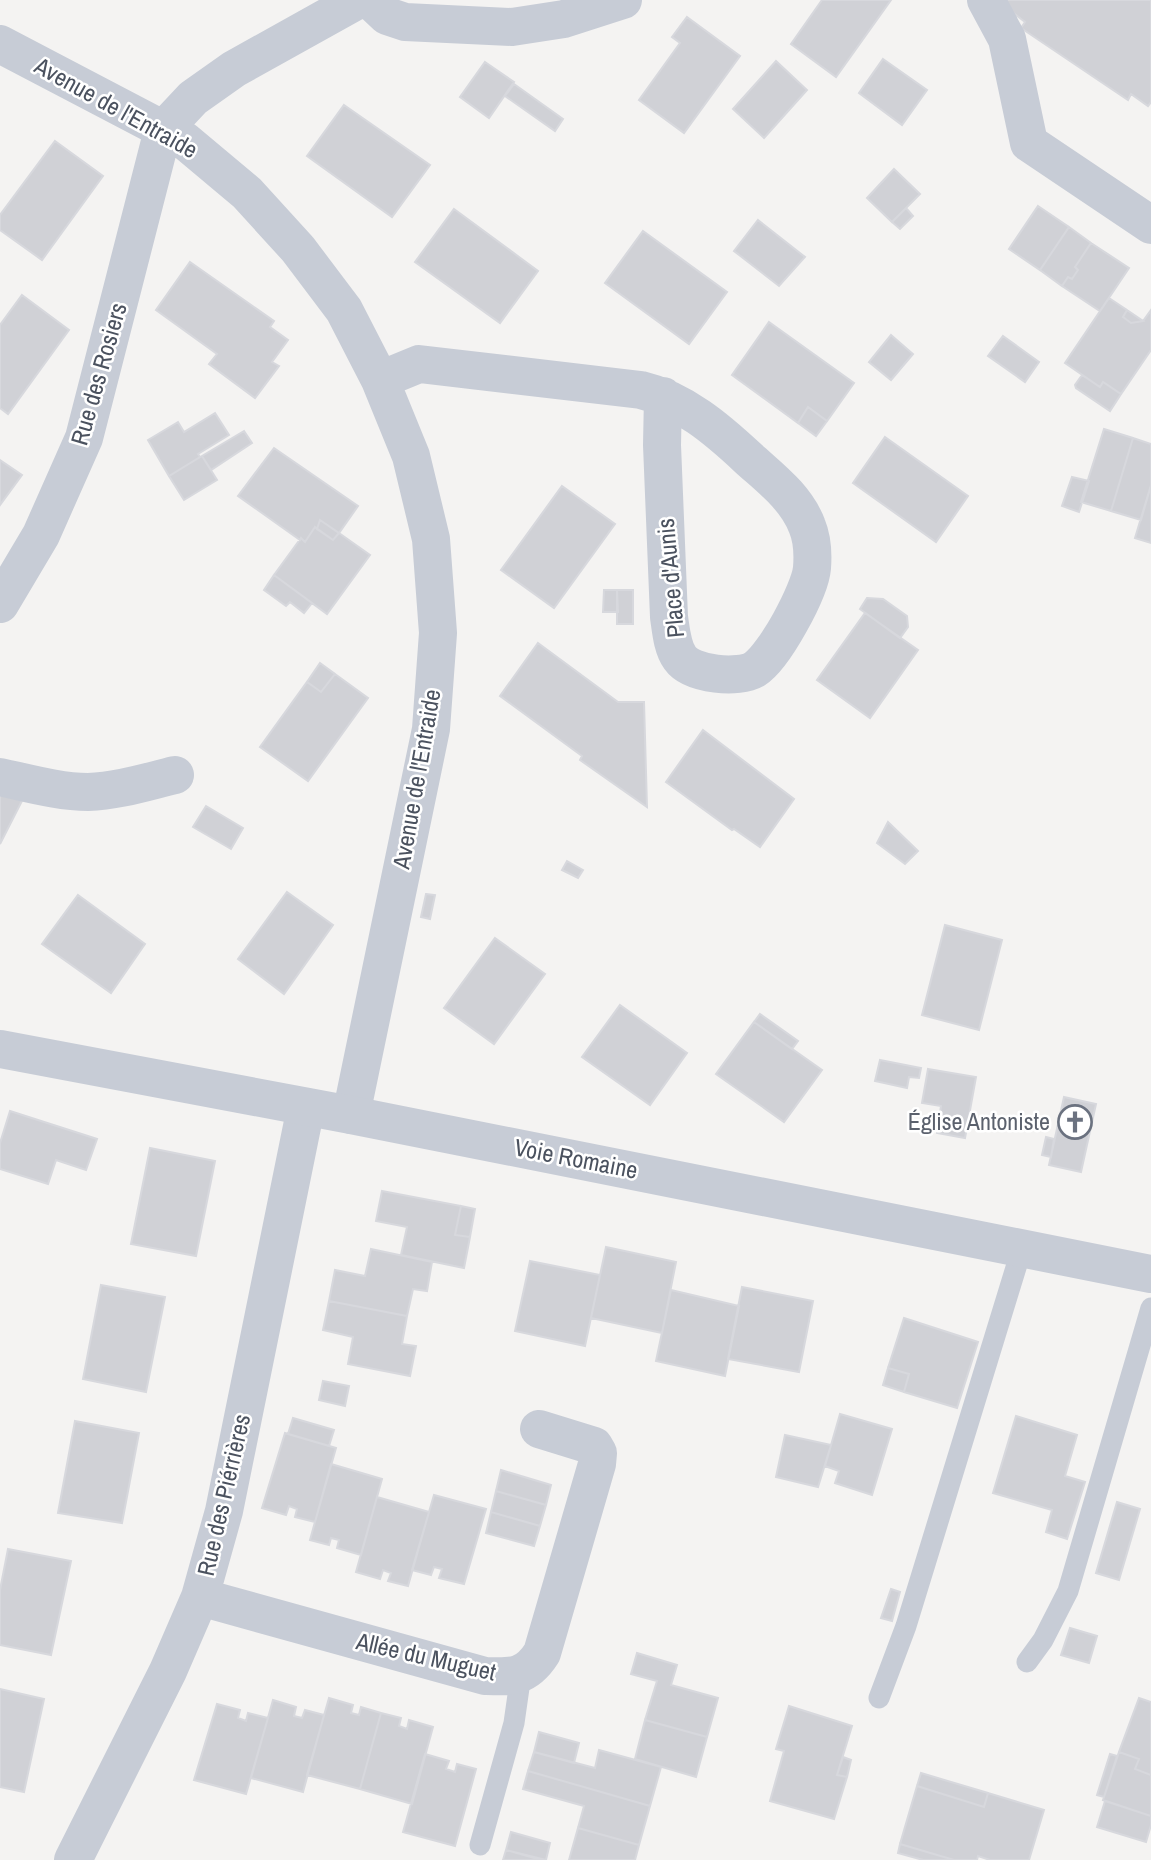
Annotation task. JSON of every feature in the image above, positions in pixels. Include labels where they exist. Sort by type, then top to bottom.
[{"type":"street","points":[[163,130],[193,98],[234,69],[358,0]]},
{"type":"street","points":[[370,0],[387,16],[405,22],[512,27],[564,19],[623,0]]},
{"type":"street","points":[[986,0],[1007,39],[1029,143],[1151,225]]},
{"type":"street","name":"Avenue de l'Entraide","points":[[0,44],[185,141],[247,194],[298,249],[344,310],[380,380],[411,456],[431,539],[438,633],[431,729],[351,1115]]},
{"type":"street","name":"Rue des Rosiers","points":[[0,604],[41,535],[84,438],[163,130]]},
{"type":"street","name":"Place d'Aunis","points":[[380,380],[419,364],[641,390],[663,396],[723,436],[792,498],[808,526],[811,546],[812,569],[807,591],[772,653],[757,668],[743,675],[695,669],[680,659],[673,639],[669,617],[662,445],[663,396]]},
{"type":"street","points":[[0,777],[87,792],[127,788],[175,775]]},
{"type":"street","name":"Voie Romaine","points":[[0,1049],[351,1115],[1151,1274]]},
{"type":"street","name":"Rue des Piérrières","points":[[73,1860],[168,1671],[200,1597],[224,1511],[306,1107]]},
{"type":"street","name":"Allée du Muguet","points":[[200,1597],[485,1676],[521,1674],[534,1666],[542,1653],[598,1453],[594,1446],[539,1429]]},
{"type":"lane","points":[[879,1699],[906,1626],[1023,1248]]},
{"type":"lane","points":[[1027,1662],[1043,1640],[1068,1591],[1151,1308]]},
{"type":"lane","points":[[480,1845],[514,1723],[521,1674]]},
{"type":"building","points":[[822,0],[891,0],[836,77],[791,44]]},
{"type":"building","points":[[1004,0],[1151,0],[1151,102],[1148,106],[1131,94],[1128,100],[1021,28],[1025,22],[1012,12]]},
{"type":"building","points":[[687,17],[740,56],[684,133],[639,100],[680,43],[672,37]]},
{"type":"building","points":[[883,59],[927,90],[902,125],[859,93]]},
{"type":"building","points":[[776,61],[807,90],[764,138],[733,109]]},
{"type":"building","points":[[485,62],[514,82],[489,118],[460,97]]},
{"type":"building","points":[[514,84],[563,119],[555,131],[505,96]]},
{"type":"building","points":[[344,105],[430,165],[392,217],[307,156]]},
{"type":"building","points":[[55,141],[103,176],[42,260],[0,230],[0,215]]},
{"type":"building","points":[[894,169],[920,194],[892,222],[867,198]]},
{"type":"building","points":[[1038,206],[1069,227],[1040,270],[1009,249]]},
{"type":"building","points":[[906,208],[913,216],[900,229],[892,222]]},
{"type":"building","points":[[454,209],[538,271],[500,323],[415,262]]},
{"type":"building","points":[[758,220],[805,257],[779,286],[734,251]]},
{"type":"building","points":[[1069,227],[1091,243],[1075,267],[1078,270],[1072,279],[1068,277],[1062,286],[1040,270]]},
{"type":"building","points":[[643,231],[727,292],[689,344],[605,283]]},
{"type":"building","points":[[1091,243],[1129,268],[1100,311],[1062,286],[1068,277],[1072,279],[1078,270],[1075,267]]},
{"type":"building","points":[[190,262],[274,321],[270,327],[288,340],[272,362],[279,366],[255,398],[209,364],[217,354],[156,310]]},
{"type":"building","points":[[22,295],[69,330],[8,414],[0,408],[0,325]]},
{"type":"building","points":[[1109,298],[1127,310],[1123,317],[1131,323],[1143,321],[1151,310],[1151,350],[1121,394],[1103,382],[1100,387],[1065,363]]},
{"type":"building","points":[[1127,310],[1143,321],[1131,323],[1123,317]]},
{"type":"building","points":[[769,322],[854,383],[827,421],[808,407],[798,423],[732,375]]},
{"type":"building","points":[[891,335],[913,354],[891,380],[869,362]]},
{"type":"building","points":[[1003,336],[1039,362],[1025,382],[988,356]]},
{"type":"building","points":[[1082,375],[1100,387],[1103,382],[1121,394],[1110,411],[1076,388],[1075,385]]},
{"type":"building","points":[[808,407],[827,421],[816,436],[798,423]]},
{"type":"building","points":[[215,413],[229,435],[169,476],[148,440],[178,422],[184,432]]},
{"type":"building","points":[[1104,429],[1133,438],[1111,511],[1081,502]]},
{"type":"building","points":[[244,431],[252,443],[211,470],[202,456]]},
{"type":"building","points":[[885,437],[968,496],[936,542],[853,483]]},
{"type":"building","points":[[1133,438],[1151,444],[1151,485],[1141,520],[1111,511]]},
{"type":"building","points":[[274,448],[358,506],[339,533],[320,520],[317,529],[315,527],[305,542],[238,496]]},
{"type":"building","points":[[202,456],[217,480],[184,500],[169,476]]},
{"type":"building","points":[[0,460],[22,475],[0,505]]},
{"type":"building","points":[[1072,477],[1089,481],[1079,512],[1062,506]]},
{"type":"building","points":[[1151,485],[1151,543],[1135,538]]},
{"type":"building","points":[[562,486],[615,524],[554,608],[501,570]]},
{"type":"building","points":[[320,520],[339,533],[333,540],[317,529]]},
{"type":"building","points":[[315,527],[333,540],[339,533],[370,555],[327,614],[274,575],[301,538],[305,542]]},
{"type":"building","points":[[274,575],[312,603],[304,613],[290,602],[286,606],[264,590]]},
{"type":"building","points":[[604,590],[617,590],[618,612],[603,612]]},
{"type":"building","points":[[617,590],[633,590],[633,624],[617,624]]},
{"type":"building","points":[[867,598],[883,599],[907,616],[908,627],[900,638],[860,609]]},
{"type":"building","points":[[865,613],[918,650],[870,718],[817,680]]},
{"type":"building","points":[[538,643],[618,702],[644,702],[647,807],[580,760],[582,756],[500,696]]},
{"type":"building","points":[[320,663],[335,674],[321,692],[307,682]]},
{"type":"building","points":[[335,674],[368,698],[308,781],[260,747],[307,682],[321,692]]},
{"type":"building","points":[[703,730],[794,799],[760,847],[666,782]]},
{"type":"building","points":[[0,789],[26,793],[0,844]]},
{"type":"building","points":[[206,806],[243,828],[231,849],[193,827]]},
{"type":"building","points":[[888,822],[918,851],[905,864],[877,843]]},
{"type":"building","points":[[567,861],[583,870],[578,878],[562,870]]},
{"type":"building","points":[[287,892],[333,925],[284,994],[238,959]]},
{"type":"building","points":[[426,894],[435,895],[430,919],[421,917]]},
{"type":"building","points":[[78,895],[145,944],[111,993],[42,944]]},
{"type":"building","points":[[945,925],[1002,940],[979,1030],[922,1015]]},
{"type":"building","points":[[495,938],[545,974],[494,1044],[444,1008]]},
{"type":"building","points":[[620,1005],[687,1053],[650,1105],[582,1057]]},
{"type":"building","points":[[760,1014],[798,1041],[792,1049],[754,1022]]},
{"type":"building","points":[[754,1022],[822,1070],[784,1122],[716,1074]]},
{"type":"building","points":[[880,1060],[921,1068],[919,1078],[909,1077],[907,1088],[875,1081]]},
{"type":"building","points":[[928,1069],[976,1077],[965,1138],[937,1133],[941,1106],[922,1103]]},
{"type":"building","name":"Église Antoniste","points":[[1064,1097],[1096,1104],[1081,1172],[1049,1165]]},
{"type":"building","points":[[10,1111],[97,1139],[86,1170],[56,1160],[48,1184],[0,1169],[0,1143]]},
{"type":"building","points":[[1046,1137],[1054,1139],[1051,1157],[1042,1155]]},
{"type":"building","points":[[150,1148],[215,1161],[196,1256],[131,1244]]},
{"type":"building","points":[[382,1191],[461,1206],[455,1235],[470,1237],[464,1268],[401,1255],[407,1227],[376,1221]]},
{"type":"building","points":[[461,1206],[475,1209],[470,1237],[455,1235]]},
{"type":"building","points":[[606,1247],[676,1262],[662,1333],[591,1318]]},
{"type":"building","points":[[371,1249],[432,1262],[427,1291],[413,1289],[407,1316],[329,1301],[335,1270],[365,1276]]},
{"type":"building","points":[[530,1261],[600,1275],[585,1346],[515,1331]]},
{"type":"building","points":[[101,1285],[165,1297],[146,1392],[83,1379]]},
{"type":"building","points":[[742,1287],[813,1301],[799,1372],[728,1359]]},
{"type":"building","points":[[671,1290],[739,1306],[725,1376],[656,1361]]},
{"type":"building","points":[[329,1301],[407,1316],[402,1344],[416,1346],[410,1376],[348,1364],[353,1337],[323,1330]]},
{"type":"building","points":[[904,1318],[978,1342],[957,1408],[904,1392],[909,1374],[888,1368]]},
{"type":"building","points":[[888,1368],[909,1374],[904,1392],[883,1385]]},
{"type":"building","points":[[323,1381],[349,1386],[345,1406],[319,1400]]},
{"type":"building","points":[[840,1414],[892,1429],[872,1495],[835,1483],[839,1471],[825,1466]]},
{"type":"building","points":[[1016,1416],[1077,1435],[1065,1476],[1085,1482],[1067,1539],[1046,1532],[1052,1510],[993,1493]]},
{"type":"building","points":[[293,1418],[334,1430],[329,1446],[288,1434]]},
{"type":"building","points":[[75,1421],[139,1433],[122,1523],[58,1513]]},
{"type":"building","points":[[285,1433],[336,1448],[315,1522],[295,1517],[297,1509],[289,1506],[286,1515],[262,1508]]},
{"type":"building","points":[[785,1435],[831,1445],[818,1487],[776,1477]]},
{"type":"building","points":[[331,1464],[382,1479],[361,1555],[337,1548],[339,1540],[331,1538],[329,1545],[310,1540]]},
{"type":"building","points":[[501,1470],[551,1485],[546,1505],[496,1491]]},
{"type":"building","points":[[496,1491],[546,1505],[540,1526],[491,1512]]},
{"type":"building","points":[[434,1495],[486,1509],[464,1584],[439,1578],[442,1569],[434,1567],[431,1575],[412,1570]]},
{"type":"building","points":[[377,1497],[429,1512],[408,1586],[388,1581],[391,1573],[383,1570],[380,1579],[356,1572]]},
{"type":"building","points":[[1117,1502],[1140,1509],[1119,1580],[1096,1573]]},
{"type":"building","points":[[491,1512],[540,1526],[534,1546],[486,1533]]},
{"type":"building","points":[[8,1549],[71,1561],[51,1655],[0,1645],[0,1590]]},
{"type":"building","points":[[891,1589],[900,1592],[892,1621],[881,1618]]},
{"type":"building","points":[[1070,1628],[1097,1636],[1089,1663],[1061,1655]]},
{"type":"building","points":[[637,1653],[677,1665],[671,1685],[718,1698],[707,1737],[645,1720],[657,1681],[631,1674]]},
{"type":"building","points":[[0,1689],[44,1699],[24,1792],[0,1787]]},
{"type":"building","points":[[329,1698],[353,1705],[351,1713],[359,1715],[361,1707],[381,1713],[360,1789],[307,1775]]},
{"type":"building","points":[[1139,1698],[1151,1702],[1151,1775],[1135,1769],[1139,1759],[1119,1752]]},
{"type":"building","points":[[273,1700],[296,1707],[294,1716],[302,1718],[305,1710],[324,1715],[303,1792],[251,1778]]},
{"type":"building","points":[[217,1704],[240,1710],[238,1718],[246,1721],[248,1713],[268,1718],[246,1794],[194,1780]]},
{"type":"building","points":[[789,1706],[852,1726],[837,1775],[847,1777],[834,1819],[770,1801],[784,1751],[776,1749]]},
{"type":"building","points":[[381,1713],[401,1718],[399,1726],[407,1729],[409,1720],[433,1727],[412,1804],[360,1789]]},
{"type":"building","points":[[645,1720],[707,1737],[696,1777],[635,1759]]},
{"type":"building","points":[[539,1732],[579,1743],[574,1763],[534,1752]]},
{"type":"building","points":[[599,1750],[661,1767],[650,1806],[528,1771],[534,1752],[595,1768]]},
{"type":"building","points":[[1119,1752],[1139,1759],[1135,1769],[1151,1775],[1151,1816],[1103,1800]]},
{"type":"building","points":[[425,1754],[449,1761],[446,1769],[455,1772],[457,1764],[476,1769],[455,1846],[403,1832]]},
{"type":"building","points":[[1110,1754],[1117,1756],[1104,1797],[1097,1795]]},
{"type":"building","points":[[843,1757],[851,1760],[847,1777],[837,1775]]},
{"type":"building","points":[[528,1771],[650,1806],[639,1845],[578,1828],[584,1806],[523,1789]]},
{"type":"building","points":[[921,1773],[988,1793],[984,1807],[917,1786]]},
{"type":"building","points":[[917,1786],[984,1807],[988,1793],[1044,1810],[1029,1860],[990,1860],[978,1856],[977,1860],[954,1860],[900,1844]]},
{"type":"building","points":[[1105,1801],[1151,1816],[1146,1842],[1097,1827]]},
{"type":"building","points":[[578,1828],[639,1845],[635,1860],[569,1860]]},
{"type":"building","points":[[511,1832],[550,1843],[546,1860],[506,1850]]},
{"type":"building","points":[[900,1844],[954,1860],[923,1860],[898,1853]]},
{"type":"building","points":[[506,1850],[541,1860],[503,1860]]},
{"type":"place","name":"Église Antoniste","points":[[1075,1122]]}]
